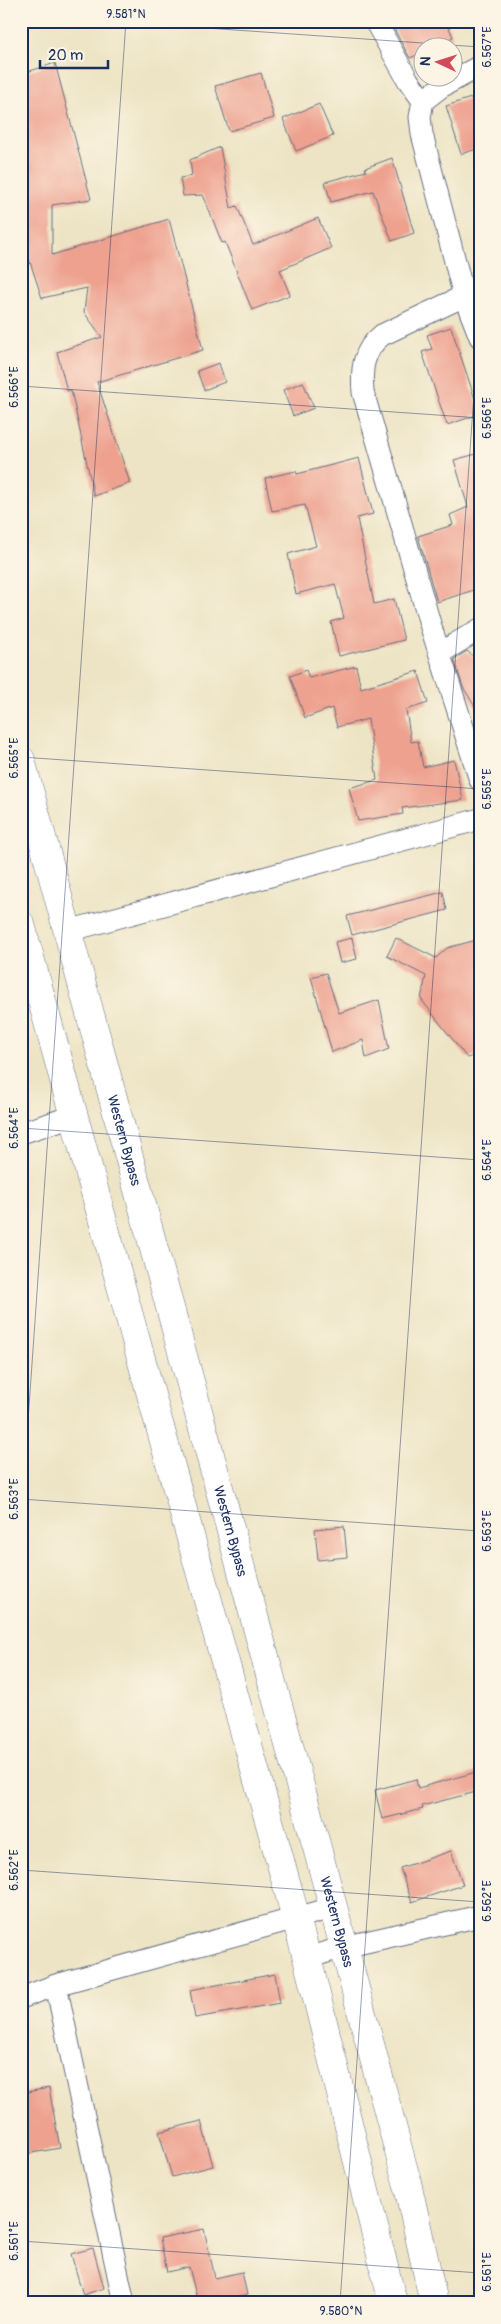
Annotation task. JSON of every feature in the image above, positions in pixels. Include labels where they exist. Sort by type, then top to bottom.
[{"type":"main road","name":"Western Bypass","points":[[21,760],[332,1908],[344,1946],[407,2182],[434,2303]]},
{"type":"main road","points":[[21,925],[307,1958],[393,2303]]},
{"type":"street","points":[[376,21],[408,80],[423,101]]},
{"type":"street","points":[[479,334],[464,296],[422,134],[420,117],[423,101],[441,87],[480,66]]},
{"type":"street","points":[[464,296],[382,335],[372,343],[365,357],[362,372],[366,402],[440,653],[480,780]]},
{"type":"street","points":[[440,653],[480,629]]},
{"type":"street","points":[[68,931],[480,819]]},
{"type":"street","points":[[21,1133],[74,1116]]},
{"type":"street","points":[[21,1998],[56,1985],[295,1920],[332,1908]]},
{"type":"street","points":[[307,1958],[344,1946],[480,1916]]},
{"type":"street","points":[[56,1985],[124,2303]]},
{"type":"building","points":[[405,21],[446,21],[453,37],[414,38],[414,56],[410,58],[393,27]]},
{"type":"building","points":[[55,63],[91,199],[52,205],[52,255],[169,219],[203,350],[97,382],[130,483],[94,496],[71,390],[67,391],[57,352],[102,337],[84,312],[87,288],[42,298],[24,244],[21,245],[21,74]]},
{"type":"building","points":[[261,73],[274,118],[229,131],[215,86]]},
{"type":"building","points":[[480,95],[480,148],[461,154],[446,106]]},
{"type":"building","points":[[319,104],[333,136],[296,151],[283,119]]},
{"type":"building","points":[[220,147],[231,208],[237,206],[253,245],[318,218],[331,248],[280,270],[290,295],[252,310],[225,242],[222,243],[203,195],[183,196],[180,178],[192,176],[190,160]]},
{"type":"building","points":[[392,158],[414,233],[392,241],[373,191],[331,202],[325,182],[366,171],[365,168]]},
{"type":"building","points":[[451,327],[480,414],[447,425],[422,352],[432,349],[427,335]]},
{"type":"building","points":[[219,363],[225,382],[204,390],[197,371]]},
{"type":"building","points":[[303,382],[314,408],[293,416],[283,390]]},
{"type":"building","points":[[480,453],[480,588],[437,602],[418,536],[453,525],[450,515],[468,507],[454,460]]},
{"type":"building","points":[[359,458],[373,514],[357,518],[374,604],[394,599],[404,640],[339,656],[331,622],[344,618],[335,584],[296,594],[288,554],[316,546],[305,505],[272,511],[265,478],[296,471],[297,474]]},
{"type":"building","points":[[467,651],[480,662],[480,715],[463,687],[454,659]]},
{"type":"building","points":[[356,666],[361,688],[418,671],[428,703],[406,710],[411,742],[418,741],[423,767],[454,760],[463,800],[402,808],[403,814],[358,821],[349,788],[377,780],[368,719],[337,727],[332,708],[305,718],[290,676],[306,670],[309,678]]},
{"type":"building","points":[[443,892],[447,910],[352,935],[347,916]]},
{"type":"building","points":[[352,938],[357,959],[340,963],[335,942]]},
{"type":"building","points":[[396,938],[436,958],[447,948],[480,939],[480,1054],[467,1058],[421,999],[426,976],[387,956]]},
{"type":"building","points":[[326,973],[339,1013],[379,1000],[389,1049],[366,1058],[363,1040],[332,1052],[311,977]]},
{"type":"building","points":[[344,1526],[347,1557],[318,1560],[315,1529]]},
{"type":"building","points":[[480,1771],[480,1791],[422,1806],[423,1809],[382,1819],[375,1790],[416,1779],[418,1788]]},
{"type":"building","points":[[451,1851],[463,1885],[412,1902],[400,1868]]},
{"type":"building","points":[[275,1974],[280,2003],[195,2018],[190,1990]]},
{"type":"building","points":[[49,2088],[60,2148],[21,2155],[21,2093]]},
{"type":"building","points":[[201,2121],[213,2166],[172,2177],[159,2132]]},
{"type":"building","points":[[204,2229],[215,2278],[242,2272],[247,2295],[214,2303],[198,2303],[189,2267],[167,2272],[160,2238]]},
{"type":"building","points":[[93,2248],[104,2288],[83,2295],[71,2254]]}]
